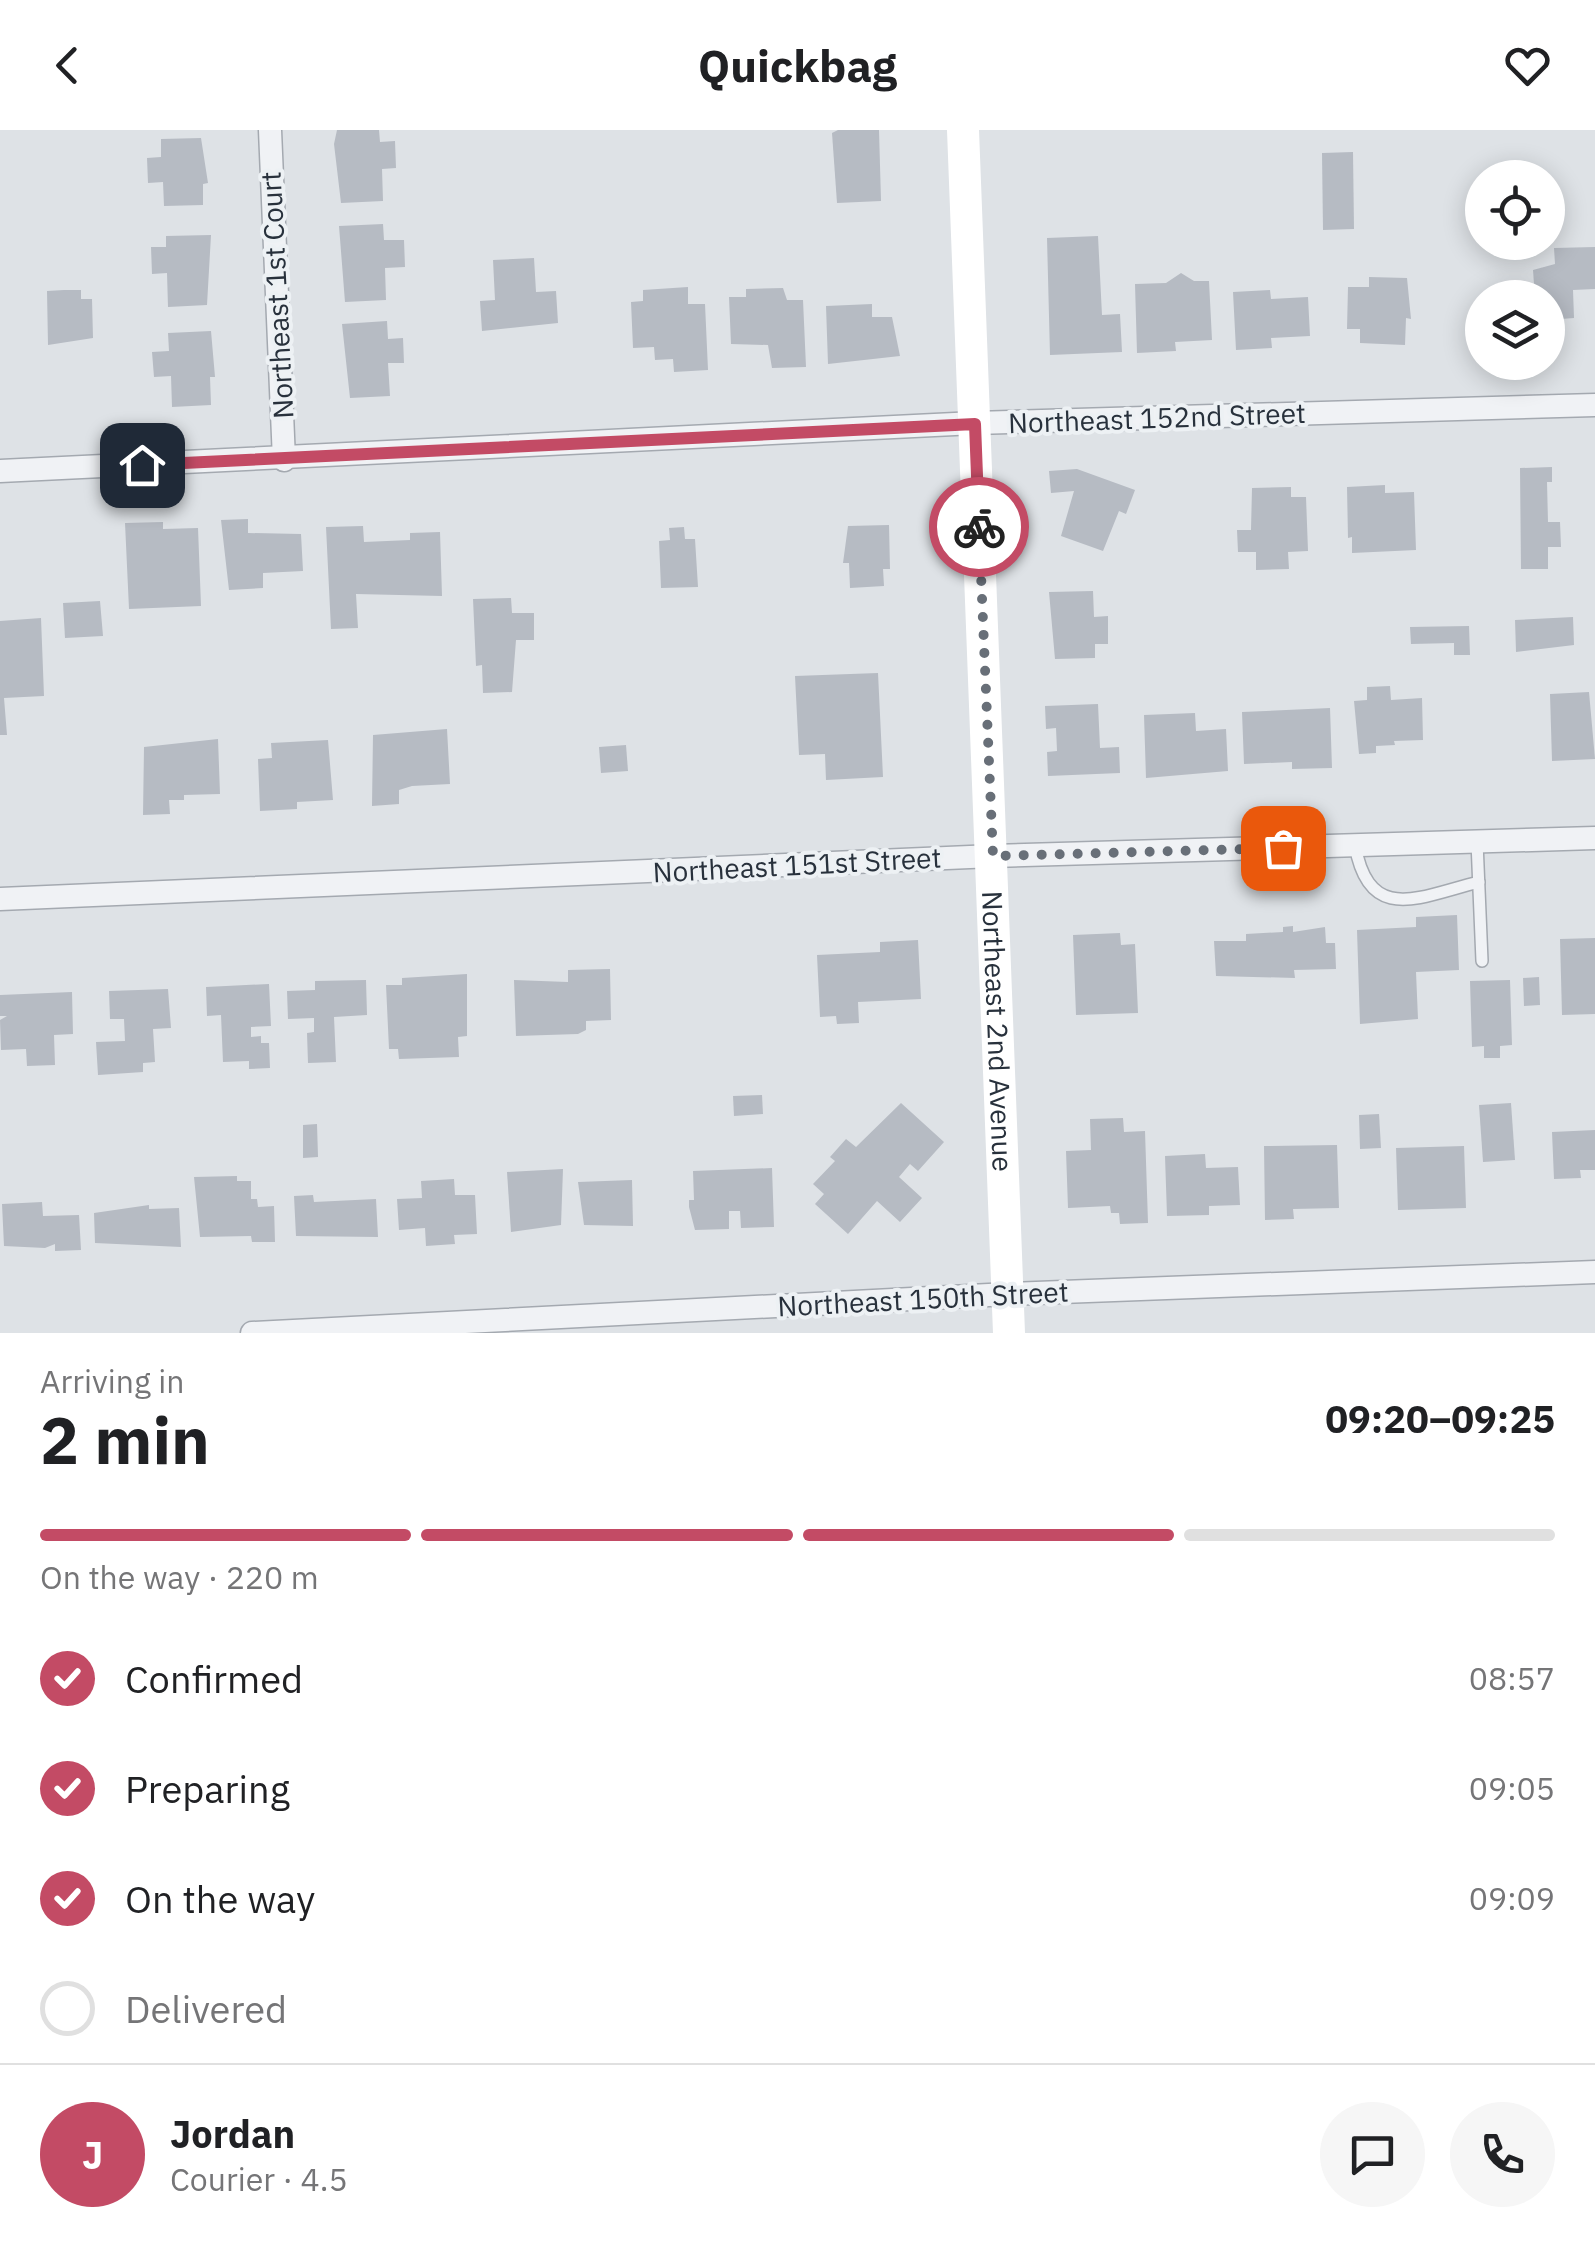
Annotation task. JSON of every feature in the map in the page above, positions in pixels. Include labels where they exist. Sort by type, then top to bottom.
[{"type":"street","name":"Northeast 1st Court","points":[[270,130],[284,460]]},
{"type":"street","name":"Northeast 2nd Avenue","points":[[964,130],[1009,1333]]},
{"type":"street","name":"Northeast 152nd Street","points":[[0,470],[284,460],[975,424],[1595,404]]},
{"type":"street","name":"Northeast 151st Street","points":[[0,898],[993,856],[1595,838]]},
{"type":"street","name":"Northeast 150th Street","points":[[252,1333],[1008,1294],[1595,1272]]},
{"type":"lane","points":[[1477,842],[1482,962]]},
{"type":"lane","points":[[1355,845],[1360,875],[1376,893],[1400,902],[1479,882]]},
{"type":"building","points":[[337,130],[379,130],[380,142],[395,141],[396,168],[382,169],[383,201],[341,203],[334,144]]},
{"type":"building","points":[[879,130],[881,201],[837,203],[832,133]]},
{"type":"building","points":[[201,138],[208,183],[203,184],[203,205],[164,206],[163,182],[148,183],[147,158],[161,157],[161,139]]},
{"type":"building","points":[[1353,152],[1354,229],[1323,230],[1322,153]]},
{"type":"building","points":[[383,224],[384,240],[404,240],[405,267],[385,268],[386,300],[345,302],[339,226]]},
{"type":"building","points":[[211,235],[207,305],[168,307],[167,273],[152,274],[151,247],[166,247],[166,236]]},
{"type":"building","points":[[1098,236],[1102,315],[1120,314],[1122,352],[1050,355],[1047,238]]},
{"type":"building","points":[[1595,247],[1595,289],[1573,290],[1574,318],[1565,319],[1565,280],[1534,280],[1533,270],[1555,264],[1555,260],[1565,260],[1565,248]]},
{"type":"building","points":[[534,258],[536,292],[556,291],[558,323],[482,331],[480,301],[495,300],[493,260]]},
{"type":"building","points":[[1181,273],[1194,281],[1209,281],[1212,340],[1175,342],[1176,351],[1137,353],[1135,284],[1166,283]]},
{"type":"building","points":[[1369,277],[1407,278],[1411,319],[1406,318],[1405,345],[1360,343],[1360,329],[1347,329],[1348,287],[1369,287]]},
{"type":"building","points":[[688,287],[688,304],[705,304],[708,370],[674,372],[673,359],[655,360],[654,347],[633,348],[631,302],[643,301],[643,290]]},
{"type":"building","points":[[783,288],[787,300],[803,300],[806,367],[772,368],[768,345],[731,344],[729,297],[746,297],[746,289]]},
{"type":"building","points":[[81,290],[81,299],[92,299],[93,338],[48,345],[47,291]]},
{"type":"building","points":[[1270,290],[1271,299],[1308,297],[1310,336],[1271,338],[1272,348],[1236,350],[1233,292]]},
{"type":"building","points":[[872,304],[872,317],[892,317],[900,356],[828,364],[826,306]]},
{"type":"building","points":[[387,321],[388,339],[403,338],[404,363],[388,363],[390,396],[350,398],[342,324]]},
{"type":"building","points":[[211,331],[215,377],[210,377],[211,405],[172,407],[171,376],[154,377],[152,352],[169,351],[168,333]]},
{"type":"building","points":[[1552,467],[1552,482],[1547,482],[1548,522],[1560,522],[1561,547],[1548,547],[1548,569],[1521,569],[1520,468]]},
{"type":"building","points":[[1077,469],[1135,490],[1126,514],[1119,511],[1103,551],[1061,536],[1074,491],[1051,493],[1049,471]]},
{"type":"building","points":[[1385,485],[1385,493],[1414,492],[1416,550],[1352,553],[1347,487]]},
{"type":"building","points":[[1291,487],[1291,497],[1306,497],[1308,551],[1288,552],[1289,569],[1256,570],[1256,552],[1238,552],[1237,530],[1251,530],[1252,488]]},
{"type":"building","points":[[248,519],[248,533],[301,534],[303,571],[263,573],[263,588],[229,590],[221,520]]},
{"type":"building","points":[[163,522],[163,529],[198,528],[201,606],[129,609],[125,523]]},
{"type":"building","points":[[889,525],[890,569],[883,569],[884,586],[850,588],[849,563],[843,563],[848,526]]},
{"type":"building","points":[[363,526],[364,542],[410,540],[410,533],[440,532],[442,596],[356,594],[358,628],[331,629],[326,527]]},
{"type":"building","points":[[684,527],[685,539],[695,539],[698,587],[661,588],[659,541],[670,540],[669,528]]},
{"type":"building","points":[[1093,591],[1094,617],[1108,616],[1108,644],[1095,644],[1095,658],[1055,659],[1049,592]]},
{"type":"building","points":[[511,598],[512,613],[534,613],[534,640],[516,640],[512,692],[483,693],[482,665],[476,666],[473,599]]},
{"type":"building","points":[[100,601],[103,636],[65,638],[63,603]]},
{"type":"building","points":[[1573,617],[1574,645],[1516,652],[1515,620]]},
{"type":"building","points":[[41,618],[44,696],[4,698],[7,735],[0,735],[0,621]]},
{"type":"building","points":[[1469,626],[1470,655],[1454,655],[1454,643],[1411,644],[1410,627]]},
{"type":"building","points":[[878,673],[883,777],[826,780],[825,754],[799,755],[795,676]]},
{"type":"building","points":[[1390,686],[1391,700],[1422,698],[1423,740],[1394,741],[1395,745],[1376,746],[1376,753],[1359,754],[1354,701],[1367,700],[1367,687]]},
{"type":"building","points":[[1589,692],[1595,759],[1552,761],[1550,694]]},
{"type":"building","points":[[1098,704],[1100,748],[1119,747],[1120,773],[1048,776],[1047,752],[1057,751],[1056,728],[1046,729],[1045,706]]},
{"type":"building","points":[[1330,708],[1332,768],[1292,769],[1292,762],[1244,764],[1242,712]]},
{"type":"building","points":[[1195,713],[1196,731],[1226,729],[1228,771],[1146,778],[1144,715]]},
{"type":"building","points":[[447,729],[450,784],[412,786],[399,790],[399,804],[372,806],[373,735]]},
{"type":"building","points":[[218,739],[220,794],[184,795],[184,800],[169,800],[170,814],[143,815],[144,747]]},
{"type":"building","points":[[328,740],[333,800],[297,802],[297,809],[260,811],[258,759],[272,758],[271,743]]},
{"type":"building","points":[[626,745],[628,771],[601,773],[599,747]]},
{"type":"building","points":[[1457,915],[1459,970],[1416,972],[1418,1019],[1360,1024],[1357,930],[1416,927],[1416,917]]},
{"type":"building","points":[[1293,926],[1293,932],[1325,927],[1326,943],[1335,943],[1336,969],[1294,970],[1295,978],[1216,976],[1214,941],[1246,941],[1246,934],[1283,932],[1283,927]]},
{"type":"building","points":[[1120,933],[1121,945],[1135,944],[1138,1013],[1076,1015],[1073,935]]},
{"type":"building","points":[[1595,938],[1595,1014],[1562,1015],[1560,939]]},
{"type":"building","points":[[918,940],[921,999],[858,1002],[859,1023],[837,1024],[836,1016],[820,1017],[817,955],[880,952],[880,942]]},
{"type":"building","points":[[610,969],[611,1020],[586,1021],[586,1030],[578,1034],[516,1036],[514,980],[568,982],[568,970]]},
{"type":"building","points":[[467,974],[467,1036],[458,1037],[459,1057],[399,1059],[398,1049],[389,1049],[386,985],[402,985],[402,978]]},
{"type":"building","points":[[1539,977],[1540,1005],[1524,1006],[1523,978]]},
{"type":"building","points":[[366,980],[367,1015],[334,1017],[336,1062],[308,1063],[307,1033],[314,1032],[314,1018],[288,1019],[287,991],[315,990],[315,981]]},
{"type":"building","points":[[1510,980],[1512,1045],[1500,1046],[1500,1058],[1484,1058],[1484,1046],[1472,1047],[1470,981]]},
{"type":"building","points":[[269,984],[271,1026],[251,1027],[251,1037],[261,1036],[261,1043],[269,1043],[270,1068],[249,1069],[249,1061],[223,1062],[221,1015],[207,1016],[206,987]]},
{"type":"building","points":[[168,989],[171,1028],[153,1029],[155,1062],[143,1063],[143,1072],[98,1075],[96,1042],[125,1041],[124,1019],[110,1019],[109,991]]},
{"type":"building","points":[[72,992],[73,1034],[54,1035],[55,1065],[27,1066],[26,1049],[1,1050],[0,1020],[7,1016],[0,1016],[0,995]]},
{"type":"building","points":[[762,1095],[763,1114],[734,1116],[733,1096]]},
{"type":"building","points":[[901,1103],[944,1142],[918,1171],[910,1164],[899,1177],[922,1198],[900,1222],[877,1201],[848,1234],[815,1204],[824,1194],[813,1184],[835,1161],[830,1157],[846,1139],[856,1147]]},
{"type":"building","points":[[1511,1103],[1515,1160],[1483,1162],[1479,1105]]},
{"type":"building","points":[[1379,1114],[1381,1148],[1360,1149],[1359,1115]]},
{"type":"building","points":[[1123,1118],[1124,1132],[1145,1131],[1148,1223],[1120,1224],[1119,1213],[1111,1213],[1110,1206],[1068,1208],[1066,1151],[1091,1150],[1090,1119]]},
{"type":"building","points":[[317,1124],[318,1157],[303,1158],[303,1125]]},
{"type":"building","points":[[1595,1130],[1595,1170],[1580,1170],[1581,1178],[1554,1179],[1552,1132]]},
{"type":"building","points":[[1337,1145],[1339,1208],[1293,1209],[1294,1219],[1265,1220],[1264,1146]]},
{"type":"building","points":[[1464,1146],[1466,1208],[1398,1210],[1396,1148]]},
{"type":"building","points":[[1205,1154],[1206,1168],[1238,1167],[1240,1205],[1209,1206],[1209,1215],[1167,1216],[1165,1156]]},
{"type":"building","points":[[772,1168],[774,1227],[741,1228],[740,1211],[729,1211],[729,1229],[695,1230],[689,1207],[689,1200],[694,1200],[693,1171]]},
{"type":"building","points":[[563,1169],[561,1225],[511,1232],[507,1172]]},
{"type":"building","points":[[237,1176],[237,1181],[251,1181],[251,1199],[257,1199],[258,1207],[274,1206],[275,1242],[252,1242],[251,1236],[200,1237],[194,1177]]},
{"type":"building","points":[[454,1179],[455,1195],[475,1195],[477,1234],[454,1235],[455,1244],[426,1246],[425,1228],[399,1230],[397,1199],[422,1198],[421,1181]]},
{"type":"building","points":[[632,1180],[633,1226],[584,1225],[578,1182]]},
{"type":"building","points":[[313,1195],[314,1202],[376,1199],[378,1237],[296,1236],[294,1196]]},
{"type":"building","points":[[42,1202],[43,1216],[79,1215],[81,1250],[55,1251],[55,1244],[45,1248],[4,1246],[2,1204]]},
{"type":"building","points":[[149,1205],[149,1209],[179,1208],[181,1247],[95,1243],[94,1213]]},
{"type":"way so far","points":[[979,527],[993,856],[1283,848]]},
{"type":"route","points":[[142,465],[975,424],[979,527]]}]
